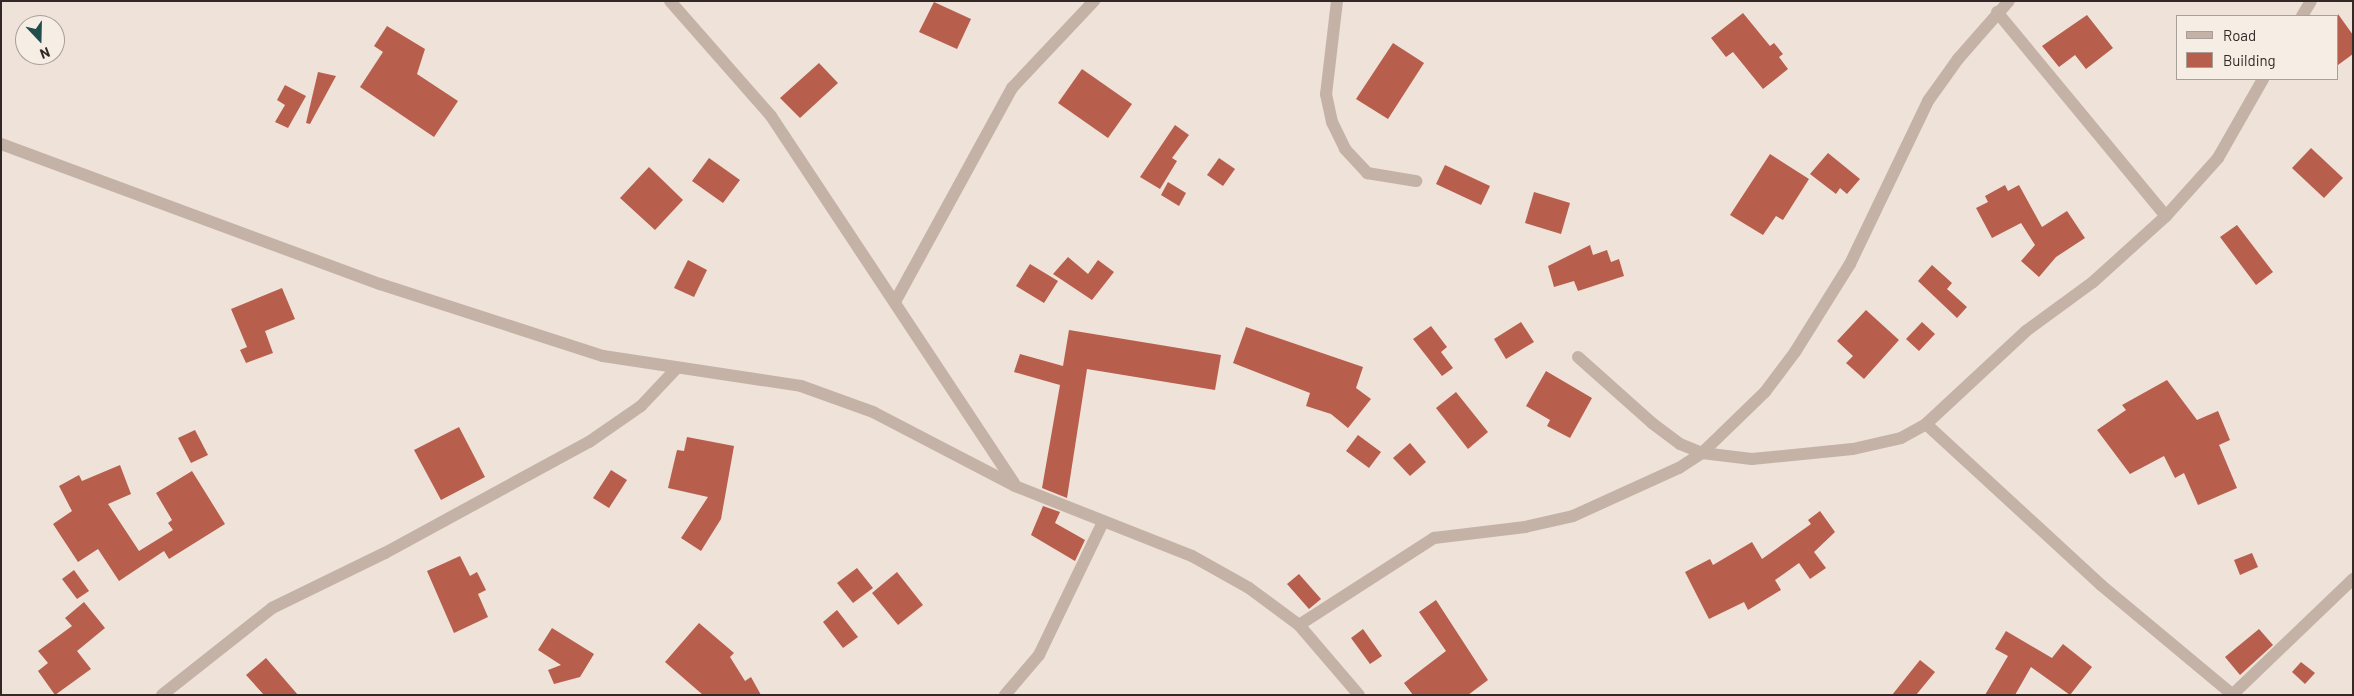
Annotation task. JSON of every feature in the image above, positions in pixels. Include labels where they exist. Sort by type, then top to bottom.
[{"type":"street","points":[[670,1],[771,116],[896,300],[1015,486]]},
{"type":"street","points":[[896,300],[1012,88],[1094,1]]},
{"type":"street","points":[[1337,1],[1326,94],[1332,122],[1345,149],[1367,173],[1416,181]]},
{"type":"street","points":[[1299,625],[1434,538],[1525,527],[1572,516],[1679,468],[1702,453],[1765,392],[1796,352],[1850,264],[1928,101],[1997,12],[2009,1]]},
{"type":"street","points":[[2303,15],[2310,1]]},
{"type":"street","points":[[1997,12],[2166,216]]},
{"type":"street","points":[[1578,357],[1652,423],[1680,444],[1702,453],[1752,459],[1853,449],[1901,438],[1926,424],[2026,331],[2093,282],[2166,216],[2218,158],[2261,80]]},
{"type":"street","points":[[1,144],[389,287],[603,356],[675,370],[801,386],[873,412],[1015,486],[1192,556],[1249,588],[1299,625],[1359,695]]},
{"type":"street","points":[[162,695],[272,608],[385,553],[589,442],[641,406],[675,370]]},
{"type":"street","points":[[1926,424],[2101,585],[2232,695],[2353,579]]},
{"type":"street","points":[[1006,695],[1039,655],[1103,522]]},
{"type":"building","points":[[934,2],[971,19],[957,49],[919,32]]},
{"type":"building","points":[[1743,13],[1770,46],[1774,43],[1783,54],[1779,57],[1788,69],[1763,89],[1733,52],[1726,57],[1711,38]]},
{"type":"building","points":[[2087,15],[2113,48],[2086,69],[2075,55],[2059,67],[2042,46]]},
{"type":"building","points":[[2339,15],[2353,35],[2353,54],[2339,64]]},
{"type":"building","points":[[387,26],[425,49],[417,74],[458,101],[434,137],[360,87],[383,52],[374,46]]},
{"type":"building","points":[[1393,43],[1424,63],[1388,119],[1356,99]]},
{"type":"building","points":[[819,63],[838,83],[800,118],[780,98]]},
{"type":"building","points":[[1082,69],[1132,104],[1108,138],[1058,103]]},
{"type":"building","points":[[318,72],[336,76],[310,124],[306,123]]},
{"type":"building","points":[[285,85],[306,96],[288,128],[275,122],[285,105],[277,100]]},
{"type":"building","points":[[1175,125],[1189,135],[1172,158],[1177,161],[1160,189],[1140,177]]},
{"type":"building","points":[[2311,148],[2343,178],[2324,198],[2292,168]]},
{"type":"building","points":[[1828,153],[1860,179],[1847,194],[1840,188],[1836,194],[1810,174]]},
{"type":"building","points":[[1770,154],[1809,179],[1783,220],[1776,216],[1763,235],[1730,215]]},
{"type":"building","points":[[709,158],[740,180],[723,203],[692,181]]},
{"type":"building","points":[[1219,158],[1235,169],[1223,186],[1207,175]]},
{"type":"building","points":[[1445,165],[1490,186],[1481,205],[1436,184]]},
{"type":"building","points":[[649,167],[683,200],[655,230],[620,198]]},
{"type":"building","points":[[1168,182],[1186,193],[1179,206],[1161,195]]},
{"type":"building","points":[[2005,185],[2008,191],[2019,185],[2042,227],[2067,211],[2085,238],[2056,257],[2039,277],[2021,261],[2035,245],[2021,223],[1992,238],[1976,208],[1988,202],[1985,196]]},
{"type":"building","points":[[1534,192],[1570,203],[1561,234],[1525,223]]},
{"type":"building","points":[[2237,225],[2273,272],[2256,285],[2220,237]]},
{"type":"building","points":[[1590,245],[1593,255],[1607,250],[1611,262],[1619,259],[1624,276],[1578,291],[1574,281],[1554,287],[1548,266]]},
{"type":"building","points":[[1068,257],[1088,274],[1098,260],[1114,272],[1092,300],[1053,274]]},
{"type":"building","points":[[688,260],[707,270],[694,297],[674,288]]},
{"type":"building","points":[[1030,264],[1058,281],[1044,303],[1016,286]]},
{"type":"building","points":[[1932,265],[1952,283],[1947,289],[1967,307],[1957,318],[1918,281]]},
{"type":"building","points":[[282,288],[295,319],[265,331],[273,353],[246,363],[240,350],[247,347],[231,309]]},
{"type":"building","points":[[1866,310],[1899,340],[1864,379],[1846,363],[1853,356],[1837,341]]},
{"type":"building","points":[[1521,322],[1534,342],[1506,359],[1494,339]]},
{"type":"building","points":[[1922,322],[1935,334],[1919,351],[1906,339]]},
{"type":"building","points":[[1431,326],[1447,347],[1441,352],[1453,368],[1442,376],[1413,339]]},
{"type":"building","points":[[1246,327],[1363,367],[1356,388],[1371,399],[1348,428],[1331,414],[1306,406],[1310,393],[1233,363]]},
{"type":"building","points":[[1069,330],[1221,355],[1215,390],[1087,369],[1067,498],[1042,488],[1060,385],[1014,372],[1020,354],[1063,366]]},
{"type":"building","points":[[1546,371],[1592,398],[1570,438],[1547,426],[1550,420],[1526,406]]},
{"type":"building","points":[[2167,380],[2197,420],[2218,411],[2230,440],[2219,445],[2237,488],[2198,505],[2184,473],[2175,478],[2164,456],[2130,474],[2097,430],[2126,410],[2122,405]]},
{"type":"building","points":[[1456,392],[1488,432],[1468,449],[1436,408]]},
{"type":"building","points":[[459,427],[485,477],[441,500],[414,450]]},
{"type":"building","points":[[195,430],[208,455],[191,463],[178,438]]},
{"type":"building","points":[[1358,435],[1381,452],[1369,468],[1346,451]]},
{"type":"building","points":[[687,437],[734,446],[721,519],[701,551],[681,538],[708,497],[668,488],[677,450],[684,451]]},
{"type":"building","points":[[1410,443],[1426,462],[1410,476],[1393,458]]},
{"type":"building","points":[[120,465],[131,494],[108,504],[139,551],[173,530],[168,523],[172,520],[156,493],[192,471],[225,524],[169,559],[164,551],[119,581],[98,549],[78,562],[53,524],[72,511],[59,486],[79,475],[82,481]]},
{"type":"building","points":[[611,470],[627,480],[609,508],[593,498]]},
{"type":"building","points":[[1043,506],[1060,512],[1055,523],[1085,540],[1075,561],[1031,535]]},
{"type":"building","points":[[1820,511],[1835,532],[1814,552],[1826,568],[1810,579],[1799,563],[1775,580],[1781,590],[1748,610],[1744,602],[1709,619],[1685,572],[1710,559],[1713,565],[1752,542],[1762,559],[1811,524],[1808,520]]},
{"type":"building","points":[[2252,553],[2258,567],[2240,575],[2234,560]]},
{"type":"building","points":[[460,556],[470,576],[477,572],[486,590],[478,594],[488,617],[454,633],[427,571]]},
{"type":"building","points":[[857,568],[873,588],[853,603],[837,583]]},
{"type":"building","points":[[74,570],[89,591],[77,599],[62,579]]},
{"type":"building","points":[[897,572],[923,605],[898,625],[872,593]]},
{"type":"building","points":[[1299,574],[1321,599],[1309,609],[1287,584]]},
{"type":"building","points":[[1436,600],[1488,680],[1468,695],[1413,695],[1404,683],[1446,651],[1419,612]]},
{"type":"building","points":[[84,602],[105,628],[77,651],[91,669],[55,695],[38,671],[48,663],[38,651],[72,626],[65,618]]},
{"type":"building","points":[[837,610],[858,637],[843,648],[823,622]]},
{"type":"building","points":[[699,623],[734,653],[730,657],[745,681],[751,677],[761,695],[703,695],[665,662]]},
{"type":"building","points":[[552,628],[594,654],[580,677],[554,684],[548,670],[561,665],[538,650]]},
{"type":"building","points":[[1363,629],[1382,656],[1370,664],[1351,638]]},
{"type":"building","points":[[2259,629],[2273,645],[2240,675],[2225,657]]},
{"type":"building","points":[[2006,631],[2052,658],[2063,644],[2092,667],[2070,695],[2031,667],[2015,695],[1985,695],[2008,656],[1995,649]]},
{"type":"building","points":[[266,658],[298,695],[264,695],[246,675]]},
{"type":"building","points":[[1920,660],[1935,672],[1916,695],[1892,695]]},
{"type":"building","points":[[2301,662],[2315,673],[2305,684],[2292,672]]}]
